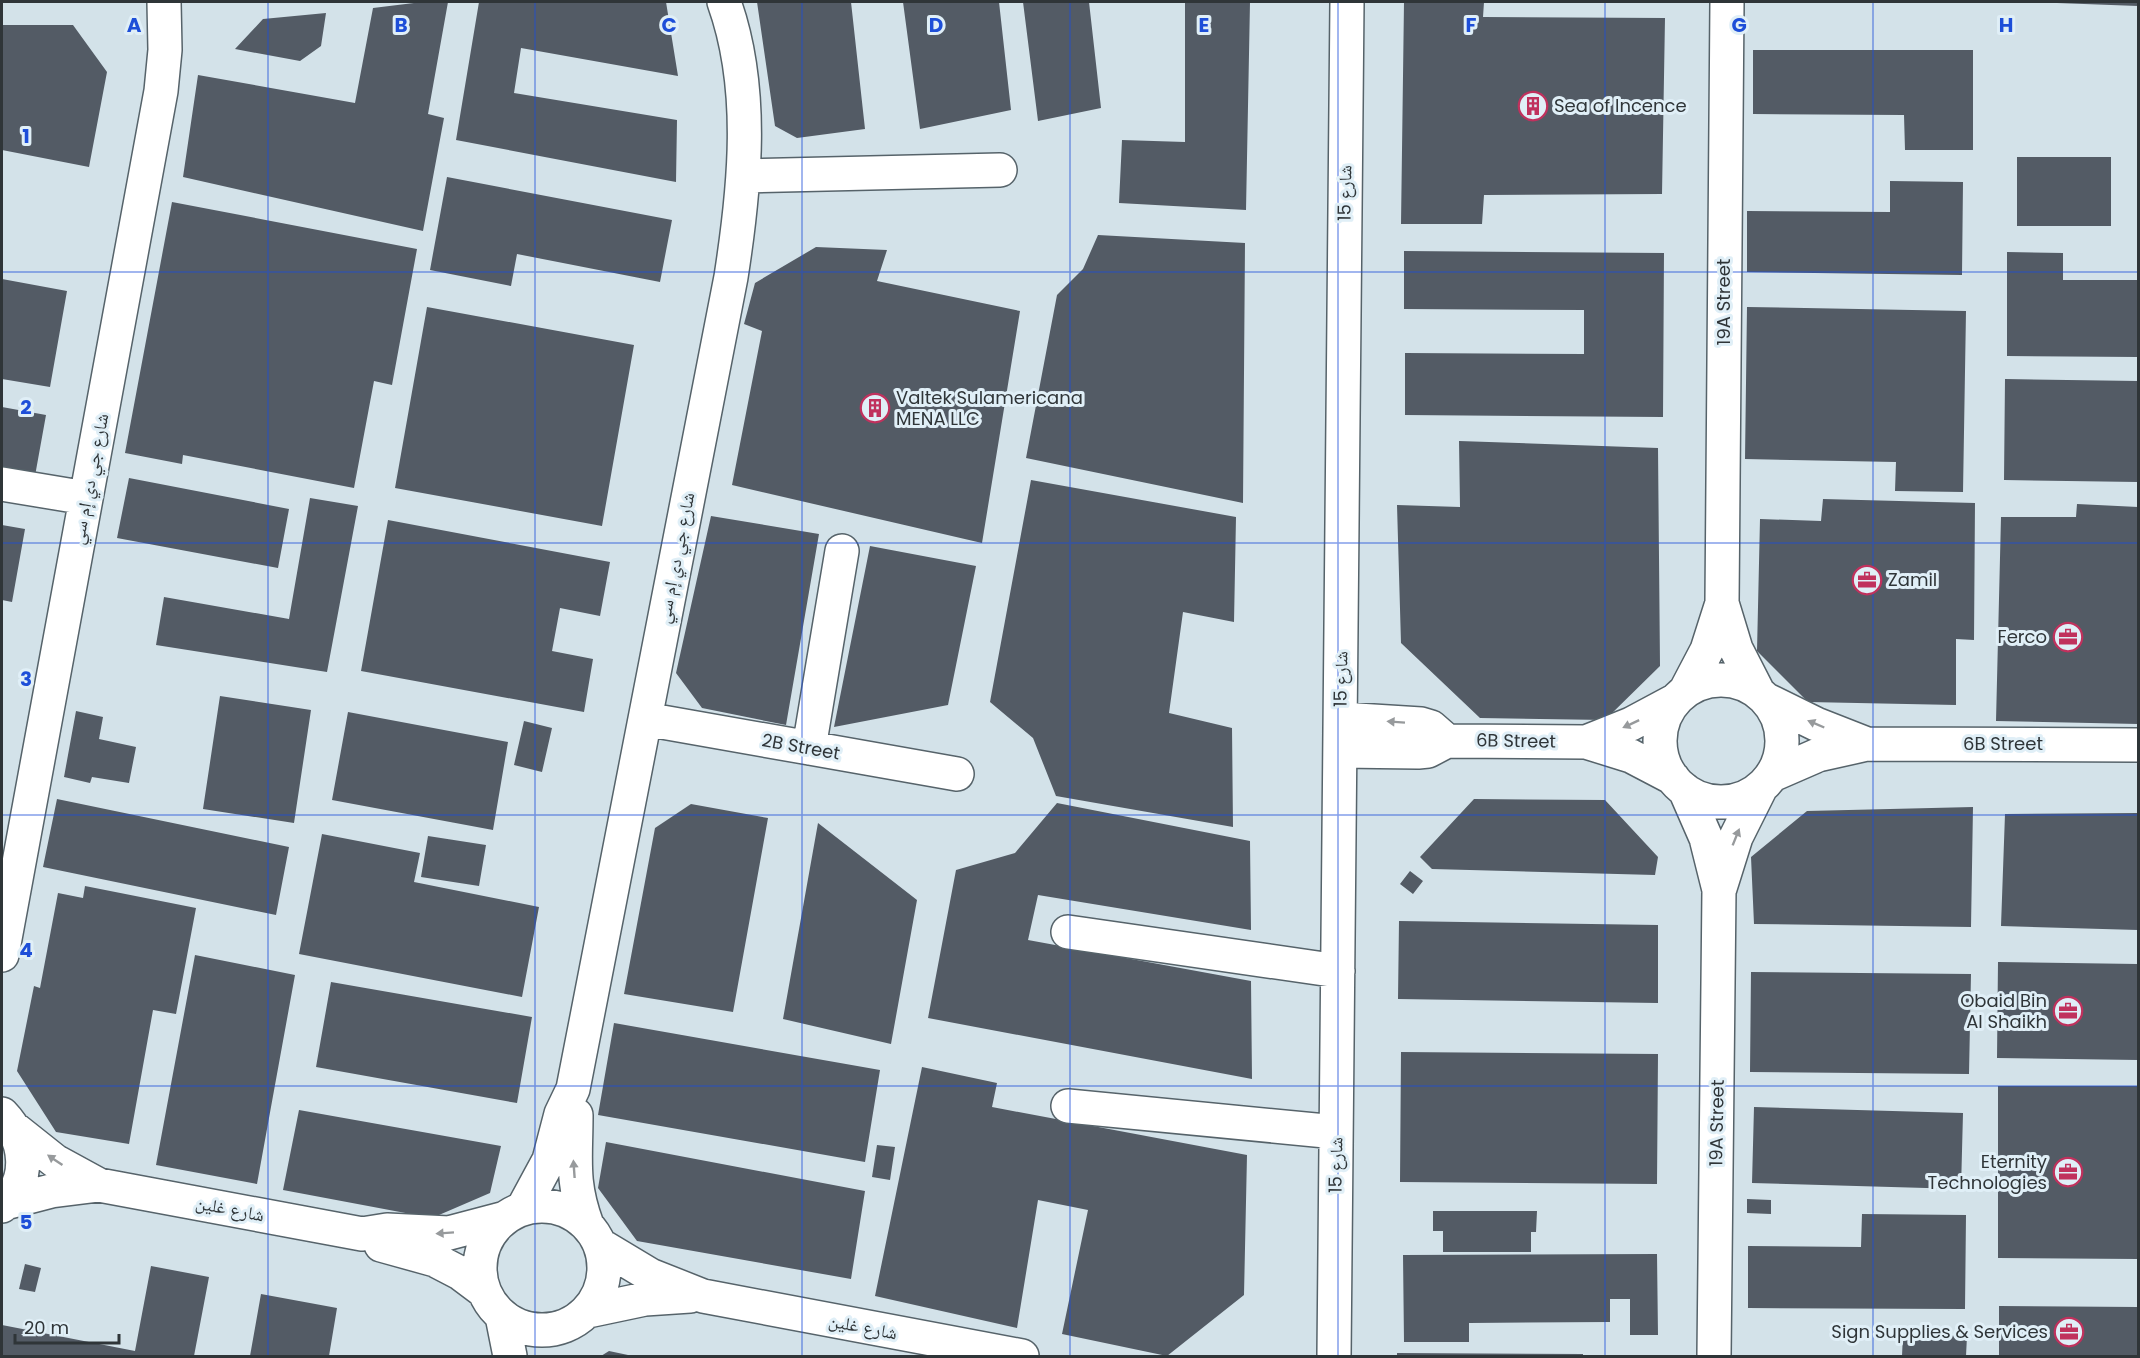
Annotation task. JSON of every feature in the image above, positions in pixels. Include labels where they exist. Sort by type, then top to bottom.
[{"type":"street","name":"شارع جي دي إم سي","points":[[2,955],[161,91],[165,50],[165,2]]},
{"type":"street","name":"شارع 15","points":[[1334,1356],[1347,2]]},
{"type":"street","name":"19A Street","points":[[1680,696],[1707,650],[1722,603],[1727,2]]},
{"type":"street","name":"شارع جي دي إم سي","points":[[512,1214],[549,1160],[561,1114],[573,1089],[731,277],[743,176],[742,94],[732,9]]},
{"type":"street","points":[[743,176],[1000,170]]},
{"type":"street","points":[[2,484],[86,498]]},
{"type":"street","points":[[809,748],[842,551]]},
{"type":"street","name":"19A Street","points":[[1722,603],[1736,649],[1762,696]]},
{"type":"street","points":[[1730,680],[1762,696],[1781,729],[1779,761],[1766,781],[1732,801],[1699,798],[1679,784],[1665,764],[1661,731],[1680,696],[1700,683],[1730,680]]},
{"type":"street","name":"6B Street","points":[[1586,742],[1631,724],[1680,696]]},
{"type":"street","name":"6B Street","points":[[1762,696],[1816,724],[1867,744]]},
{"type":"street","name":"2B Street","points":[[645,719],[957,774]]},
{"type":"street","points":[[1341,719],[1421,724],[1440,733],[1447,741]]},
{"type":"street","name":"6B Street","points":[[1340,751],[1418,752],[1438,747],[1447,741],[1586,742],[1631,756],[1679,784]]},
{"type":"street","name":"6B Street","points":[[1766,781],[1818,755],[1867,744],[2139,745]]},
{"type":"street","name":"19A Street","points":[[1719,890],[1736,837],[1766,781]]},
{"type":"street","name":"19A Street","points":[[1679,784],[1706,838],[1719,890],[1714,1356]]},
{"type":"street","points":[[1068,932],[1338,971]]},
{"type":"street","name":"شارع جي دي إم سي","points":[[573,1089],[576,1110],[574,1168],[580,1204],[594,1235]]},
{"type":"street","points":[[1068,1106],[1336,1132]]},
{"type":"street","name":"شارع غلين","points":[[7,1115],[55,1161],[99,1185]]},
{"type":"street","name":"شارع غلين","points":[[3,1205],[21,1176],[22,1145],[7,1115]]},
{"type":"street","name":"شارع غلين","points":[[3,1205],[51,1191],[99,1185],[362,1234],[387,1230],[448,1233],[540,1205],[557,1207],[574,1214],[594,1235],[650,1275],[703,1296],[1022,1356]]},
{"type":"street","points":[[510,1356],[480,1268],[483,1245],[512,1214]]},
{"type":"street","name":"شارع غلين","points":[[362,1234],[377,1244],[421,1255],[448,1266],[530,1330],[645,1299],[703,1296]]},
{"type":"street","points":[[544,1356],[599,1293],[605,1273],[594,1235]]},
{"type":"building","points":[[422,2],[448,2],[428,114],[444,118],[423,231],[183,177],[198,75],[355,103],[373,8]]},
{"type":"building","points":[[479,2],[666,2],[678,76],[521,48],[514,93],[677,120],[676,182],[456,140]]},
{"type":"building","points":[[757,2],[851,2],[865,129],[797,138],[775,126]]},
{"type":"building","points":[[903,2],[999,2],[1011,110],[920,129]]},
{"type":"building","points":[[1023,2],[1089,2],[1101,108],[1038,121]]},
{"type":"building","points":[[1185,2],[1250,2],[1246,210],[1119,203],[1122,140],[1185,142]]},
{"type":"building","name":"Sea of Incence","points":[[1404,2],[1484,2],[1483,17],[1665,18],[1662,194],[1484,195],[1482,224],[1401,224]]},
{"type":"building","points":[[2138,2],[2138,6],[2057,3]]},
{"type":"building","points":[[326,13],[321,46],[300,61],[235,49],[263,19]]},
{"type":"building","points":[[2,25],[73,25],[107,72],[89,167],[2,150]]},
{"type":"building","points":[[1753,50],[1973,50],[1973,150],[1905,150],[1904,115],[1753,114]]},
{"type":"building","points":[[2017,157],[2111,157],[2111,226],[2017,226]]},
{"type":"building","points":[[447,177],[672,220],[660,282],[517,254],[511,286],[430,270]]},
{"type":"building","points":[[1890,181],[1963,182],[1962,275],[1747,272],[1747,211],[1890,212]]},
{"type":"building","points":[[172,202],[417,249],[392,385],[374,381],[354,488],[183,455],[182,464],[125,453]]},
{"type":"building","points":[[1098,235],[1245,243],[1243,503],[1026,458],[1057,295],[1083,269]]},
{"type":"building","name":"Valtek Sulamericana MENA LLC","points":[[816,247],[887,250],[877,281],[1020,311],[982,543],[732,485],[762,331],[744,324],[755,283]]},
{"type":"building","points":[[1404,251],[1664,253],[1663,417],[1405,415],[1405,353],[1584,354],[1584,310],[1404,309]]},
{"type":"building","points":[[2007,252],[2063,253],[2063,280],[2138,280],[2138,357],[2007,356]]},
{"type":"building","points":[[2,279],[67,291],[50,387],[2,379]]},
{"type":"building","points":[[427,307],[634,345],[602,526],[395,488]]},
{"type":"building","points":[[1747,307],[1966,311],[1963,492],[1895,491],[1896,462],[1745,459]]},
{"type":"building","points":[[2005,379],[2138,381],[2138,482],[2004,480]]},
{"type":"building","points":[[2,407],[46,415],[33,487],[2,481]]},
{"type":"building","points":[[1459,441],[1658,448],[1660,666],[1605,720],[1480,718],[1401,643],[1397,505],[1460,507]]},
{"type":"building","points":[[129,478],[289,509],[278,568],[117,538]]},
{"type":"building","points":[[1031,480],[1236,517],[1234,622],[1183,612],[1169,713],[1232,728],[1233,827],[1056,796],[1033,738],[990,702]]},
{"type":"building","points":[[310,498],[358,506],[327,672],[156,645],[164,597],[289,619]]},
{"type":"building","name":"Zamil","points":[[1823,499],[1975,503],[1974,640],[1956,639],[1956,705],[1808,702],[1757,651],[1760,519],[1821,521]]},
{"type":"building","name":"Ferco","points":[[2077,504],[2138,507],[2138,724],[1996,721],[2001,517],[2076,517]]},
{"type":"building","points":[[711,516],[819,534],[786,725],[702,708],[676,673]]},
{"type":"building","points":[[388,520],[610,562],[600,616],[560,608],[552,651],[593,659],[584,712],[361,671]]},
{"type":"building","points":[[2,525],[25,529],[12,602],[2,600]]},
{"type":"building","points":[[870,546],[976,566],[948,705],[834,727]]},
{"type":"building","points":[[220,696],[311,710],[294,823],[203,809]]},
{"type":"building","points":[[76,711],[103,717],[99,739],[136,747],[129,783],[92,777],[90,783],[64,777]]},
{"type":"building","points":[[348,712],[508,742],[493,830],[332,800]]},
{"type":"building","points":[[524,721],[552,728],[542,772],[514,765]]},
{"type":"building","points":[[57,799],[289,847],[276,915],[43,867]]},
{"type":"building","points":[[1474,799],[1605,800],[1658,857],[1655,875],[1432,869],[1420,857]]},
{"type":"building","points":[[1057,803],[1250,841],[1251,930],[1038,895],[1028,940],[1251,981],[1252,1079],[928,1018],[956,870],[1015,853]]},
{"type":"building","points":[[691,804],[768,818],[733,1012],[624,994],[655,828]]},
{"type":"building","points":[[1973,807],[1971,927],[1754,924],[1751,857],[1807,811]]},
{"type":"building","points":[[2138,813],[2138,930],[2001,926],[2005,814]]},
{"type":"building","points":[[818,823],[917,900],[891,1044],[783,1019]]},
{"type":"building","points":[[322,834],[420,853],[414,882],[539,907],[522,997],[299,954]]},
{"type":"building","points":[[428,836],[486,845],[479,886],[421,877]]},
{"type":"building","points":[[1410,871],[1423,881],[1413,894],[1400,884]]},
{"type":"building","points":[[85,886],[196,908],[176,1014],[153,1010],[129,1144],[56,1132],[17,1071],[34,986],[40,988],[58,893],[83,898]]},
{"type":"building","points":[[1399,921],[1658,925],[1658,1003],[1398,999]]},
{"type":"building","points":[[195,955],[295,975],[257,1184],[156,1165]]},
{"type":"building","name":"Obaid Bin Al Shaikh","points":[[1998,962],[2138,964],[2138,1060],[1997,1058]]},
{"type":"building","points":[[1751,972],[1971,974],[1969,1074],[1750,1072]]},
{"type":"building","points":[[331,982],[532,1017],[517,1103],[316,1067]]},
{"type":"building","points":[[614,1023],[880,1070],[865,1162],[598,1115]]},
{"type":"building","points":[[1401,1052],[1658,1054],[1657,1184],[1400,1182]]},
{"type":"building","points":[[922,1067],[997,1083],[992,1107],[1247,1155],[1244,1295],[1167,1356],[1062,1334],[1088,1210],[1038,1200],[1017,1328],[875,1296]]},
{"type":"building","name":"Eternity Technologies","points":[[1998,1086],[2138,1086],[2138,1259],[1998,1258]]},
{"type":"building","points":[[1754,1107],[1963,1113],[1961,1189],[1752,1183]]},
{"type":"building","points":[[299,1110],[501,1146],[490,1193],[432,1218],[283,1190]]},
{"type":"building","points":[[606,1142],[865,1191],[851,1279],[637,1241],[598,1188]]},
{"type":"building","points":[[877,1145],[895,1147],[890,1180],[872,1177]]},
{"type":"building","points":[[1747,1199],[1771,1200],[1771,1214],[1747,1213]]},
{"type":"building","points":[[1433,1211],[1537,1211],[1536,1232],[1531,1232],[1531,1252],[1443,1252],[1443,1231],[1433,1231]]},
{"type":"building","points":[[1862,1214],[1966,1215],[1965,1309],[1748,1308],[1748,1246],[1861,1247]]},
{"type":"building","points":[[1657,1254],[1658,1335],[1630,1335],[1630,1299],[1610,1299],[1610,1322],[1469,1323],[1469,1342],[1404,1342],[1403,1255]]},
{"type":"building","points":[[25,1264],[41,1268],[35,1292],[19,1289]]},
{"type":"building","points":[[151,1266],[209,1277],[194,1356],[2,1356],[2,1325],[135,1351]]},
{"type":"building","points":[[261,1294],[337,1308],[329,1356],[250,1356]]},
{"type":"building","name":"Sign Supplies & Services","points":[[1999,1306],[2138,1307],[2138,1356],[1999,1356]]},
{"type":"building","points":[[1903,1334],[1967,1336],[1966,1356],[1902,1356]]},
{"type":"building","points":[[609,1351],[628,1355],[628,1356],[601,1356]]},
{"type":"building","points":[[1397,1353],[1583,1354],[1583,1356],[1397,1356]]},
{"type":"place","name":"Sea of Incence","points":[[1533,106]]},
{"type":"place","name":"Valtek Sulamericana MENA LLC","points":[[875,408]]},
{"type":"place","name":"Zamil","points":[[1867,580]]},
{"type":"place","name":"Ferco","points":[[2068,637]]},
{"type":"place","name":"Obaid Bin Al Shaikh","points":[[2068,1011]]},
{"type":"place","name":"Eternity Technologies","points":[[2068,1172]]},
{"type":"place","name":"Sign Supplies & Services","points":[[2069,1332]]}]
